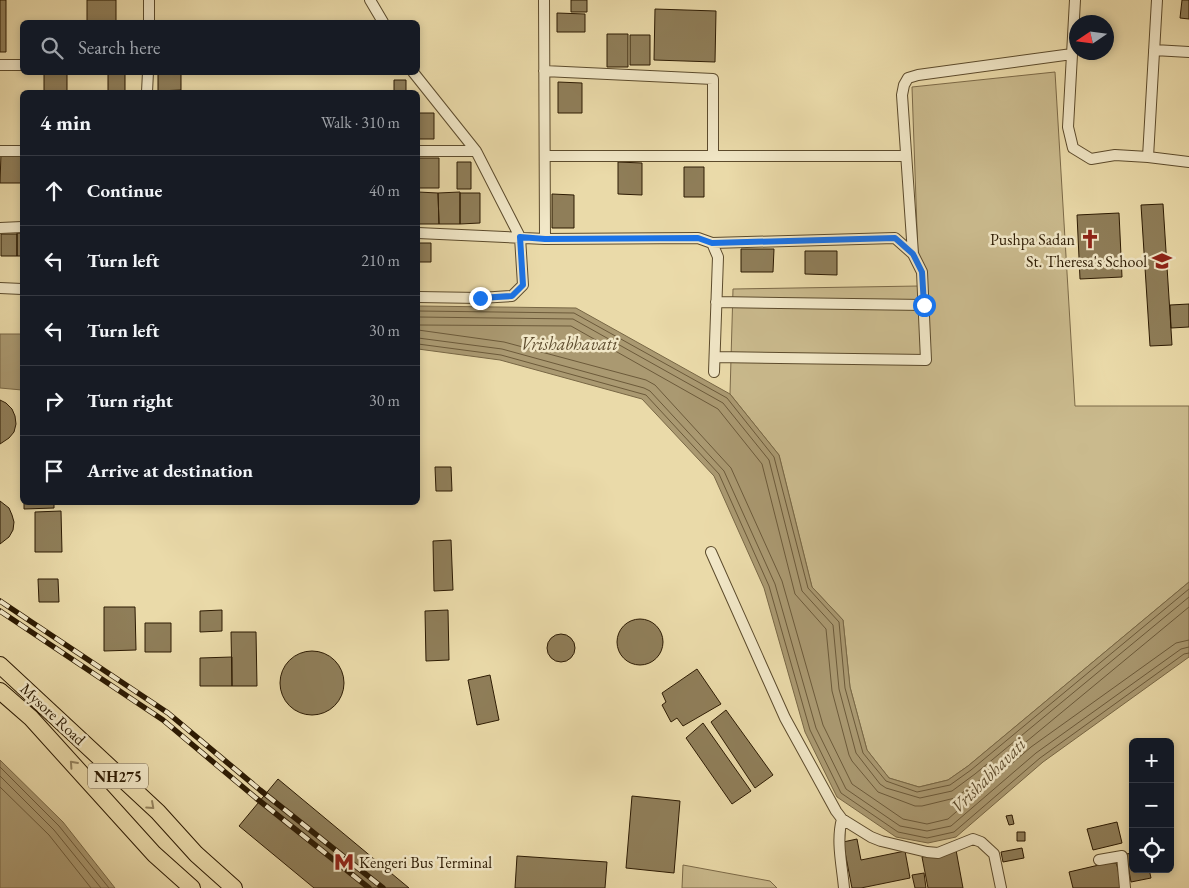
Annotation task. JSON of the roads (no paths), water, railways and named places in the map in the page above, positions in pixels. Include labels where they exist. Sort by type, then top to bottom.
[{"type":"highway","name":"Mysore Road","points":[[0,666],[158,812],[196,854],[234,888]]},
{"type":"highway","name":"NH275","points":[[0,691],[31,718],[154,854],[192,888]]},
{"type":"street","points":[[149,0],[149,20]]},
{"type":"street","points":[[370,0],[382,20]]},
{"type":"street","points":[[544,0],[545,239]]},
{"type":"street","points":[[1074,15],[1075,0]]},
{"type":"street","points":[[1148,157],[1157,0]]},
{"type":"street","points":[[1154,50],[1189,52]]},
{"type":"street","points":[[913,254],[902,96],[904,85],[908,78],[918,75],[1069,54]]},
{"type":"street","points":[[1072,60],[1068,127],[1073,148],[1091,159],[1115,155],[1189,162]]},
{"type":"street","points":[[0,65],[20,65]]},
{"type":"street","points":[[544,71],[713,79],[713,156]]},
{"type":"street","points":[[148,75],[148,90]]},
{"type":"street","points":[[415,75],[476,151],[520,237],[523,285],[512,296],[480,298],[420,297]]},
{"type":"street","points":[[0,151],[20,151]]},
{"type":"street","points":[[420,151],[476,151]]},
{"type":"street","points":[[545,156],[906,156]]},
{"type":"street","points":[[0,228],[20,227]]},
{"type":"street","points":[[420,234],[545,239],[698,238],[712,243],[895,238],[913,254],[922,272],[926,360],[715,356]]},
{"type":"street","points":[[712,243],[718,257],[714,372]]},
{"type":"street","points":[[0,288],[20,288]]},
{"type":"street","points":[[716,302],[924,305]]},
{"type":"street","points":[[711,552],[785,718],[842,819],[881,841],[927,852],[938,853],[973,839],[981,842],[994,854],[1001,888]]},
{"type":"street","points":[[842,819],[839,842],[844,888]]},
{"type":"street","points":[[1099,860],[1122,856],[1126,888]]},
{"type":"water","name":"Vrishabhavati","points":[[420,306],[576,308],[730,394],[779,455],[812,587],[843,620],[850,687],[867,750],[889,778],[919,787],[948,780],[968,766],[1189,582],[1189,657],[1043,762],[956,837],[928,843],[896,837],[837,797],[805,732],[764,588],[714,476],[642,399],[500,360],[420,349]]},
{"type":"water","points":[[0,334],[20,334],[20,390],[0,388]]},
{"type":"water","points":[[0,760],[63,822],[115,888],[0,888]]},
{"type":"railway","points":[[0,601],[168,713],[260,790],[383,888]]},
{"type":"railway","points":[[0,611],[163,720],[256,798],[369,888]]},
{"type":"place","name":"Pushpa Sadan","points":[[1090,239]]},
{"type":"place","name":"St. Theresa's School","points":[[1162,261]]},
{"type":"place","name":"Kengeri Bus Terminal","points":[[344,862]]}]
